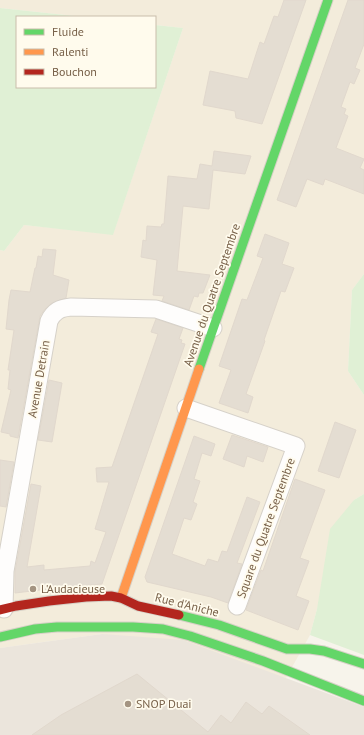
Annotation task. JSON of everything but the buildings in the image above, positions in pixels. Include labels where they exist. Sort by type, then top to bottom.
[{"type":"main road","name":"Avenue du Quatre Septembre","points":[[121,598],[213,328],[328,0]]},
{"type":"main road","name":"Rue d'Aniche","points":[[2,609],[42,602],[111,596],[121,598],[138,606],[219,625],[286,649],[310,648],[364,664]]},
{"type":"main road","points":[[0,637],[46,628],[73,626],[133,627],[170,631],[190,636],[263,661],[364,701]]},
{"type":"street","name":"Avenue Detrain","points":[[2,609],[5,571],[52,315],[57,310],[71,307],[156,309],[213,328]]},
{"type":"street","name":"Square du Quatre Septembre","points":[[186,408],[296,446],[237,606]]},
{"type":"shaded area","points":[[0,0],[364,0],[364,274],[352,290],[348,371],[364,395],[364,494],[354,500],[317,609],[310,635],[286,678],[102,634],[0,648],[0,250],[4,251],[24,225],[113,234],[183,28],[156,25],[156,16],[75,16],[0,8]]},
{"type":"shaded area","points":[[102,634],[183,640],[364,707],[364,735],[0,735],[0,648]]},
{"type":"green space","points":[[0,8],[75,16],[16,16],[16,88],[156,88],[156,25],[183,28],[113,235],[24,225],[4,251],[0,250]]},
{"type":"green space","points":[[364,274],[364,395],[348,371],[352,290]]},
{"type":"green space","points":[[364,494],[364,655],[310,635],[317,609],[330,529],[354,500]]},
{"type":"traffic: fast","points":[[199,369],[328,0]]},
{"type":"traffic: fast","points":[[179,615],[219,625],[287,649],[310,649],[324,651],[364,664]]},
{"type":"traffic: fast","points":[[0,637],[35,629],[57,627],[133,627],[163,629],[190,636],[263,661],[364,701]]},
{"type":"traffic: slow","points":[[121,598],[199,369]]},
{"type":"traffic: jam","points":[[0,610],[49,601],[111,596],[121,598],[138,606],[179,615]]},
{"type":"place","name":"L'Audacieuse","points":[[33,589]]},
{"type":"place","name":"SNOP Duai","points":[[128,704]]}]
